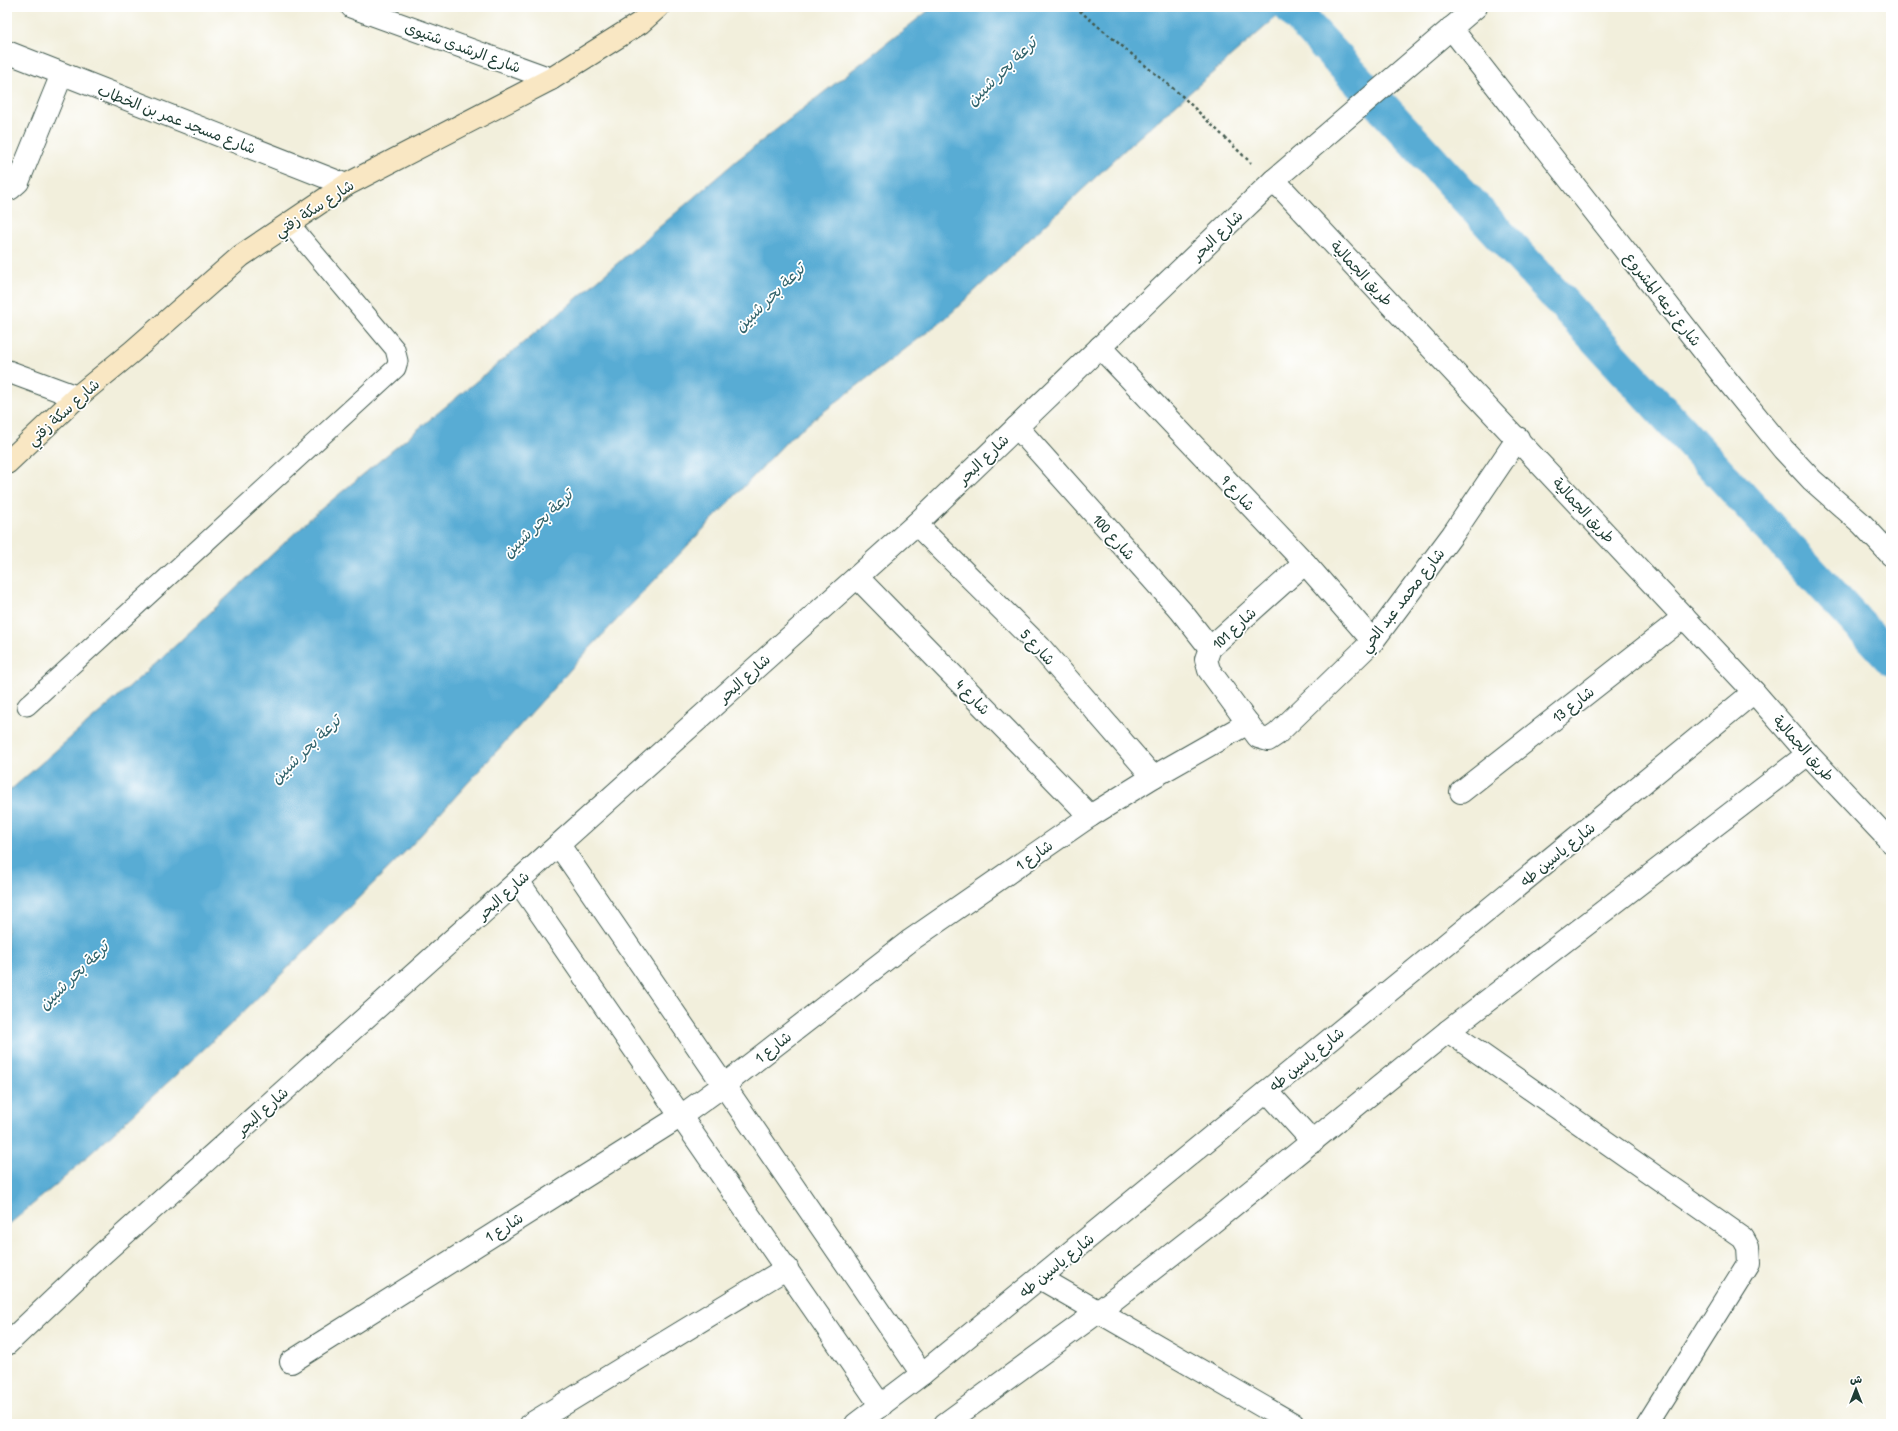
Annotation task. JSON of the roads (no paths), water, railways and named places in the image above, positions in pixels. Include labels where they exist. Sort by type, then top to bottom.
[{"type":"main road","name":"شارع سكة زفتي","points":[[7,463],[77,397],[133,352],[241,256],[346,185],[551,79],[640,23],[658,7]]},
{"type":"street","name":"شارع الرشدى شتيوى","points":[[352,7],[551,79]]},
{"type":"street","name":"شارع البحر","points":[[7,1344],[101,1255],[916,524],[1273,181],[1476,7]]},
{"type":"street","name":"شارع ترعه المشروع","points":[[1451,28],[1725,378],[1783,449],[1812,480],[1862,524],[1891,555]]},
{"type":"street","name":"شارع مسجد عمر بن الخطاب","points":[[7,52],[346,185]]},
{"type":"street","points":[[7,189],[18,182],[62,74]]},
{"type":"street","name":"طريق الجمالية","points":[[1273,181],[1518,438],[1761,699],[1801,746],[1891,842]]},
{"type":"street","name":"شارع 9","points":[[1100,347],[1305,563],[1374,641]]},
{"type":"street","points":[[7,371],[77,397]]},
{"type":"street","name":"شارع 100","points":[[1016,427],[1181,611],[1210,648]]},
{"type":"street","name":"شارع محمد عبد الحي","points":[[1248,723],[1258,737],[1268,740],[1277,734],[1374,641],[1453,534],[1518,438]]},
{"type":"street","name":"شارع 5","points":[[916,524],[1040,647],[1153,777]]},
{"type":"street","name":"شارع 101","points":[[1248,723],[1209,670],[1206,659],[1210,648],[1305,563]]},
{"type":"street","name":"شارع 4","points":[[857,577],[1090,816]]},
{"type":"street","name":"شارع 13","points":[[1461,792],[1684,617]]},
{"type":"street","name":"شارع ياسين طه","points":[[856,1424],[922,1374],[1267,1091],[1761,699]]},
{"type":"street","name":"شارع 1","points":[[291,1362],[685,1113],[721,1087],[911,940],[1090,816],[1153,777],[1248,723]]},
{"type":"street","points":[[945,1424],[1098,1312],[1313,1142],[1801,746]]},
{"type":"street","points":[[558,845],[721,1087],[922,1374]]},
{"type":"street","points":[[518,881],[685,1113],[787,1268],[881,1406]]},
{"type":"street","points":[[1448,1031],[1743,1238],[1748,1247],[1749,1263],[1648,1424]]},
{"type":"street","points":[[1267,1091],[1313,1142]]},
{"type":"street","points":[[531,1424],[787,1268]]},
{"type":"street","points":[[1040,1278],[1293,1424]]},
{"type":"lane","points":[[27,706],[396,368],[398,361],[395,349],[289,224]]},
{"type":"water","name":"ترعة بحر شبين","points":[[933,7],[1288,7],[1131,144],[947,317],[792,436],[589,649],[409,848],[230,1025],[64,1178],[7,1226],[7,793],[161,659],[315,514],[569,305],[736,161]]},
{"type":"waterway","points":[[1290,7],[1891,659]]}]
